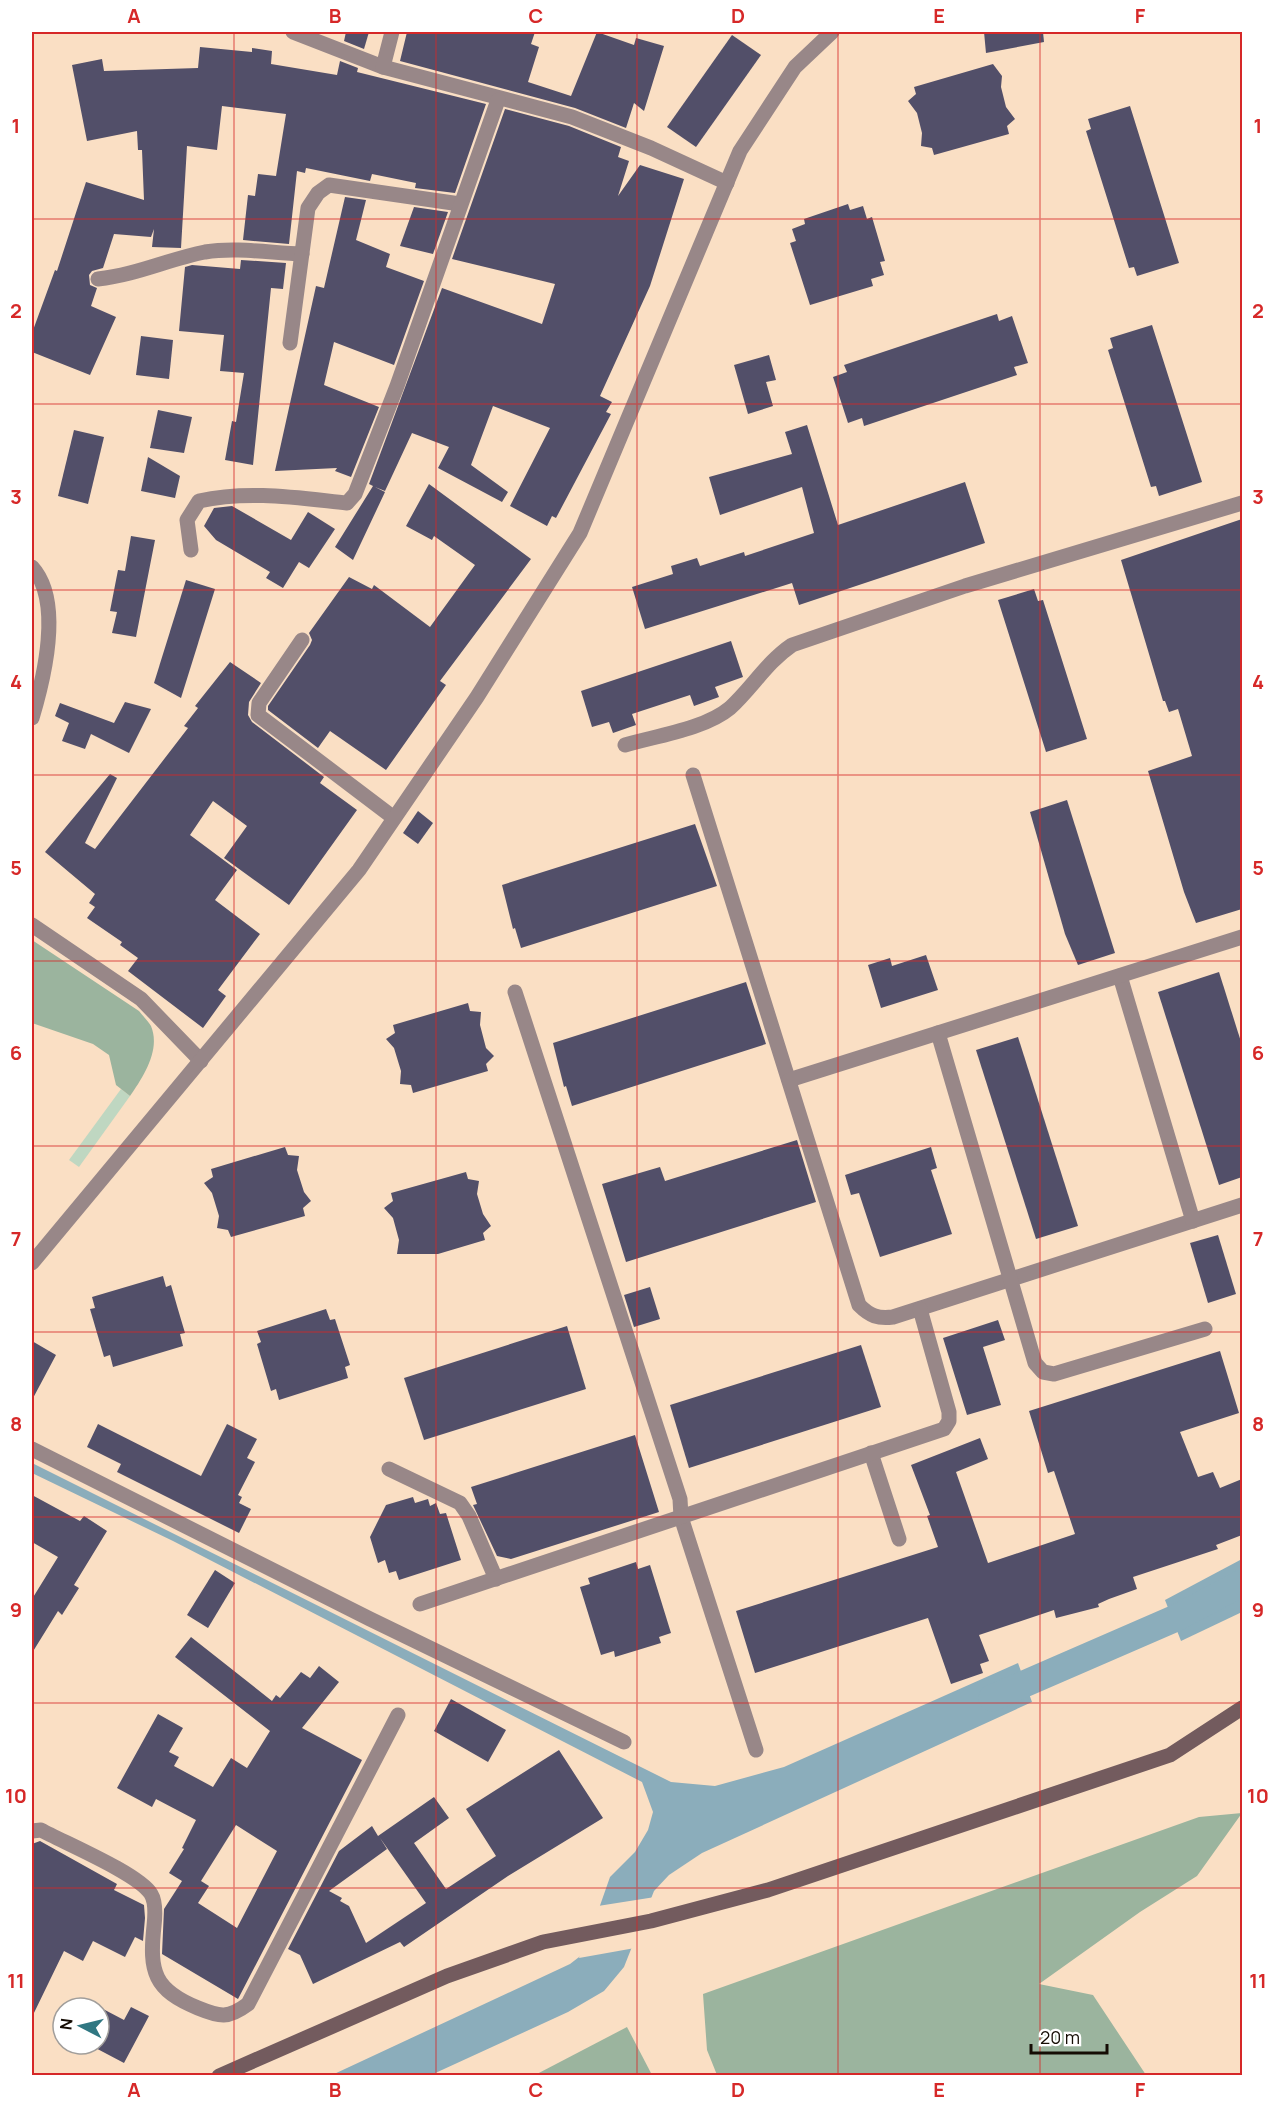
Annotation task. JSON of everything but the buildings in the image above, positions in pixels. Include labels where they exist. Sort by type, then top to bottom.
[{"type":"main road","points":[[219,2076],[447,1976],[543,1942],[651,1921],[768,1890],[1170,1755],[1242,1708]]},
{"type":"street","points":[[293,32],[383,67],[498,100],[544,108],[572,117],[651,148],[727,183]]},
{"type":"street","points":[[383,67],[392,32]]},
{"type":"street","points":[[32,1263],[359,870],[477,697],[580,533],[740,151],[795,67],[823,34]]},
{"type":"street","points":[[191,550],[188,520],[199,501],[221,496],[256,495],[347,503],[355,494],[397,386],[498,100]]},
{"type":"street","points":[[290,343],[308,208],[318,193],[329,185],[460,204]]},
{"type":"street","points":[[98,279],[123,277],[204,252],[224,250],[302,254]]},
{"type":"street","points":[[625,745],[709,721],[729,708],[780,654],[792,645],[965,586],[1242,503]]},
{"type":"street","points":[[32,567],[40,577],[47,606],[48,645],[32,718]]},
{"type":"street","points":[[302,640],[259,703],[258,715],[394,818]]},
{"type":"street","points":[[693,775],[859,1305],[869,1315],[881,1318],[920,1309],[1242,1205]]},
{"type":"street","points":[[32,925],[141,999],[201,1061]]},
{"type":"street","points":[[789,1080],[1242,938]]},
{"type":"street","points":[[1120,976],[1193,1221]]},
{"type":"street","points":[[515,992],[680,1499],[681,1517],[756,1750]]},
{"type":"street","points":[[938,1034],[1012,1279],[1035,1364],[1042,1372],[1054,1374],[1205,1329]]},
{"type":"street","points":[[420,1605],[944,1429],[949,1421],[949,1412],[920,1309]]},
{"type":"street","points":[[32,1449],[370,1619],[624,1742]]},
{"type":"street","points":[[871,1453],[899,1539]]},
{"type":"street","points":[[389,1469],[460,1503],[469,1516],[496,1579]]},
{"type":"street","points":[[32,1831],[41,1830],[137,1880],[152,1895],[155,1917],[152,1943],[156,1977],[168,1993],[183,2002],[214,2014],[233,2015],[248,2004],[398,1715]]},
{"type":"green space","points":[[32,940],[139,1011],[151,1026],[154,1035],[152,1054],[145,1072],[130,1096],[116,1085],[109,1055],[93,1044],[32,1023]]},
{"type":"green space","points":[[121,1089],[130,1096],[79,1167],[69,1160]]},
{"type":"green space","points":[[1242,1813],[1197,1876],[1140,1912],[1039,1984],[1093,1995],[1146,2075],[717,2075],[707,2050],[703,1994],[1199,1817]]},
{"type":"green space","points":[[627,2027],[652,2075],[535,2075]]},
{"type":"water","points":[[32,1463],[671,1782],[715,1786],[784,1767],[1018,1663],[1032,1702],[702,1853],[669,1875],[654,1891],[624,1967],[604,1991],[568,2012],[431,2075],[332,2075],[570,1964],[583,1954],[610,1877],[635,1852],[648,1830],[653,1812],[642,1782],[173,1541],[32,1473]]},
{"type":"water","points":[[1242,1559],[1242,1612],[1181,1641],[1165,1600]]},
{"type":"pier","points":[[655,1897],[635,1948],[579,1958],[598,1906]]},
{"type":"waterway","points":[[992,1698],[1176,1618],[1242,1583]]}]
